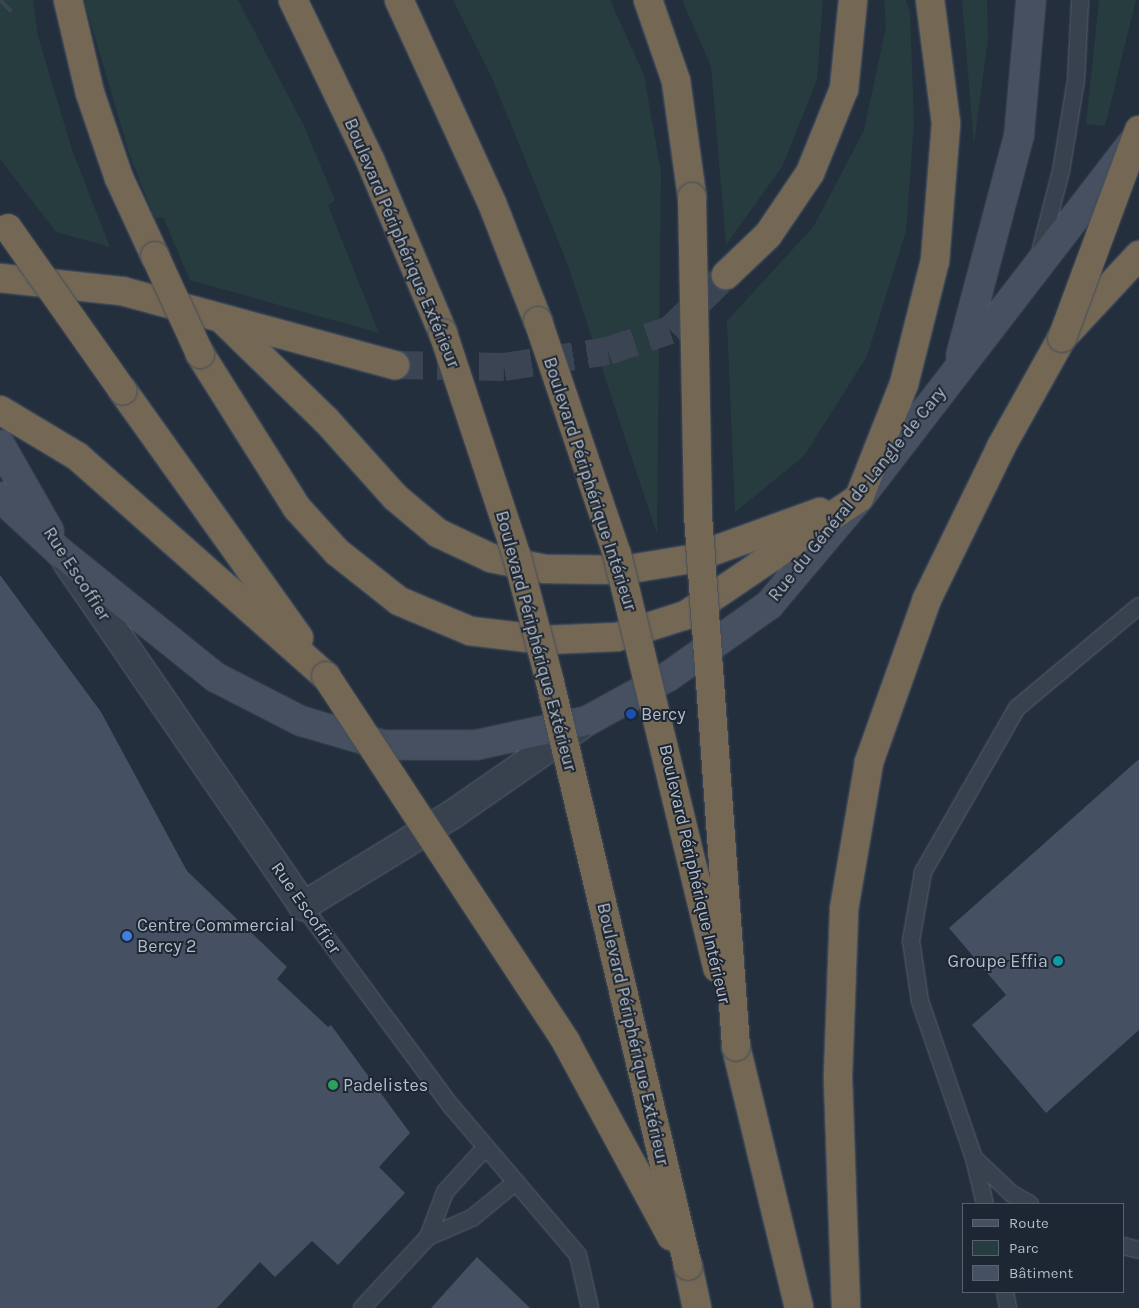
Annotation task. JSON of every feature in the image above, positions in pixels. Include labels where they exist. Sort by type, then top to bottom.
[{"type":"highway","points":[[68,0],[90,93],[119,178],[200,354],[291,500],[337,552],[399,601],[470,631],[545,640],[617,637],[686,615],[859,498],[904,384],[934,260],[946,123],[930,0]]},
{"type":"highway","name":"Boulevard Périphérique Extérieur","points":[[293,0],[370,160],[443,333],[517,557],[550,682],[697,1308]]},
{"type":"highway","name":"Boulevard Périphérique Intérieur","points":[[399,0],[499,219],[538,321],[617,554],[799,1308]]},
{"type":"highway","points":[[648,0],[676,81],[692,197],[698,516],[736,1047]]},
{"type":"highway","points":[[726,275],[768,235],[810,173],[844,89],[853,0]]},
{"type":"highway","points":[[846,1308],[838,1076],[844,909],[869,762],[927,599],[1000,447],[1062,338],[1139,130]]},
{"type":"highway","points":[[4,223],[326,676],[566,1042],[688,1266]]},
{"type":"highway","points":[[1062,338],[1139,255]]},
{"type":"highway","points":[[0,278],[122,291],[223,320],[395,365]]},
{"type":"highway","points":[[223,320],[326,420],[395,497],[438,533],[491,558],[546,569],[624,570],[691,559],[859,498]]},
{"type":"highway","points":[[0,410],[78,456],[326,676]]},
{"type":"main road","points":[[957,368],[1019,135],[1031,0]]},
{"type":"main road","name":"Rue du Général de Langle de Cary","points":[[587,721],[669,676],[769,605],[859,498],[1036,265],[1139,135]]},
{"type":"main road","name":"Rue Escoffier","points":[[0,445],[61,553]]},
{"type":"main road","points":[[0,497],[61,553],[215,677],[301,721],[383,745],[457,745],[587,721]]},
{"type":"street","name":"Rue Escoffier","points":[[61,553],[303,906]]},
{"type":"street","name":"Rue du Général de Langle de Cary","points":[[303,906],[453,814],[587,721]]},
{"type":"lane","points":[[1036,265],[1060,171],[1073,98],[1080,0]]},
{"type":"lane","points":[[985,1203],[974,1158],[920,1001],[911,940],[923,872],[1018,708],[1139,606]]},
{"type":"lane","name":"Rue Escoffier","points":[[303,906],[486,1147],[578,1255],[590,1308]]},
{"type":"lane","points":[[362,1308],[428,1237],[445,1192],[486,1147]]},
{"type":"lane","points":[[974,1158],[1012,1194],[1028,1203]]},
{"type":"lane","points":[[428,1237],[472,1218],[516,1182]]},
{"type":"lane","points":[[1124,1246],[1139,1250]]},
{"type":"lane","points":[[1005,1293],[1008,1308]]},
{"type":"green space","points":[[0,0],[33,0],[38,36],[72,150],[110,247],[56,232],[0,159]]},
{"type":"green space","points":[[84,0],[238,0],[303,124],[335,200],[328,205],[379,333],[190,280],[163,217],[155,219],[129,153]]},
{"type":"green space","points":[[453,0],[610,0],[644,75],[661,172],[657,534],[566,260],[492,78]]},
{"type":"green space","points":[[682,0],[823,0],[817,80],[782,167],[726,245],[711,66]]},
{"type":"green space","points":[[884,0],[906,0],[910,12],[914,124],[906,231],[867,356],[804,456],[735,512],[727,321],[814,226],[864,130],[886,27]]},
{"type":"green space","points":[[962,0],[987,0],[988,39],[974,144]]},
{"type":"green space","points":[[1099,0],[1136,0],[1105,126],[1086,124]]},
{"type":"building","points":[[0,575],[101,712],[187,871],[287,967],[277,979],[328,1027],[331,1025],[410,1133],[379,1167],[405,1193],[338,1265],[312,1241],[275,1277],[260,1262],[217,1308],[0,1308]]},
{"type":"building","name":"Groupe Effia","points":[[1139,759],[1139,1030],[1046,1113],[972,1025],[1006,995],[949,928]]},
{"type":"building","points":[[477,1257],[530,1308],[431,1308]]},
{"type":"tunnel","points":[[0,3],[3,0]]},
{"type":"tunnel","points":[[395,365],[504,367],[608,351],[670,330],[726,275]]},
{"type":"place","name":"Bercy","points":[[631,714]]},
{"type":"place","name":"Centre Commercial Bercy 2","points":[[127,936]]},
{"type":"place","name":"Groupe Effia","points":[[1058,961]]},
{"type":"place","name":"Padelistes","points":[[333,1085]]}]
